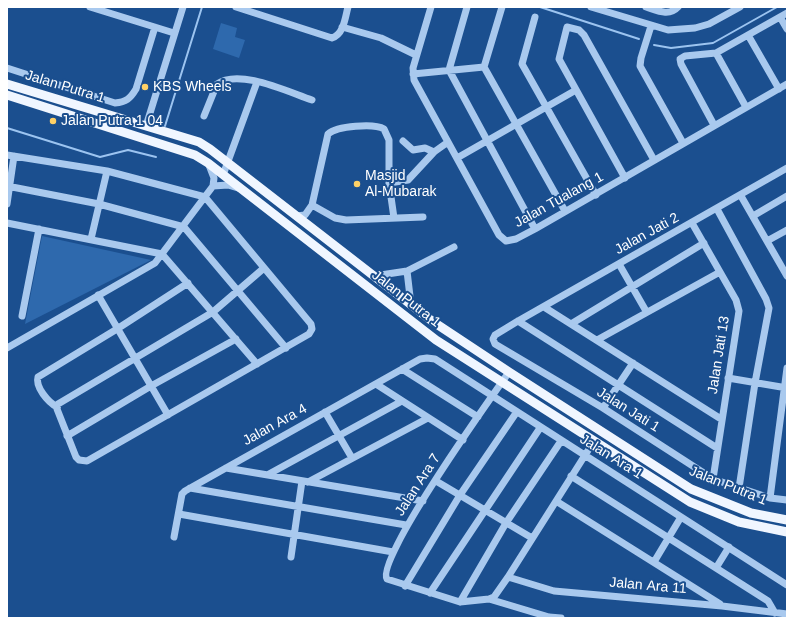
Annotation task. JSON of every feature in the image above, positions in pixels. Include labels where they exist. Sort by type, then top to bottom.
[{"type":"main road","name":"Jalan Putra 1","points":[[7,84],[199,142],[411,305],[509,372],[691,489],[751,512],[787,520]]},
{"type":"main road","name":"Jalan Putra 1","points":[[7,95],[195,154],[436,340],[503,381],[594,441],[690,502],[739,522],[787,532]]},
{"type":"street","points":[[90,7],[174,34]]},
{"type":"street","points":[[146,126],[183,7]]},
{"type":"street","points":[[236,7],[327,37],[336,36],[342,27],[348,7]]},
{"type":"street","points":[[431,7],[416,55],[413,74],[484,67]]},
{"type":"street","points":[[467,7],[449,70],[535,229]]},
{"type":"street","points":[[502,7],[484,67],[565,211]]},
{"type":"street","points":[[591,7],[607,9],[651,26],[668,30],[695,28],[709,24],[740,7]]},
{"type":"street","points":[[646,7],[662,12],[674,11],[678,7]]},
{"type":"street","points":[[714,125],[680,62],[685,56],[716,53],[784,15],[787,29]]},
{"type":"street","points":[[535,17],[522,63],[596,195]]},
{"type":"street","points":[[651,26],[640,58],[640,66],[683,143]]},
{"type":"street","points":[[7,68],[115,103],[124,102],[136,89],[155,27]]},
{"type":"street","points":[[342,27],[381,38],[416,55]]},
{"type":"street","points":[[625,178],[559,59],[567,27],[579,30],[584,34],[654,160]]},
{"type":"street","points":[[748,35],[779,88]]},
{"type":"street","points":[[716,53],[746,107]]},
{"type":"street","name":"Jalan Tualang 1","points":[[413,74],[414,80],[502,239],[510,241],[535,229],[596,195],[683,143],[787,84]]},
{"type":"street","points":[[204,116],[217,84],[222,80],[236,78],[257,82],[312,100]]},
{"type":"street","points":[[223,175],[257,82]]},
{"type":"street","points":[[457,158],[576,90]]},
{"type":"street","points":[[296,216],[306,215],[312,205],[328,134],[336,129],[373,126],[384,130],[389,140],[389,183],[394,218]]},
{"type":"street","points":[[403,141],[413,150],[425,148],[434,152]]},
{"type":"street","points":[[389,183],[408,180],[434,152],[448,142]]},
{"type":"street","points":[[7,204],[11,156],[107,171],[205,197],[311,324],[312,329],[309,334],[286,348],[87,461],[79,460],[76,457],[67,436],[57,407],[48,400],[38,383],[38,377],[117,329],[188,283]]},
{"type":"street","points":[[7,348],[155,263],[184,227],[213,186],[214,178],[208,163]]},
{"type":"street","name":"Jalan Jati 2","points":[[518,321],[741,196],[787,168]]},
{"type":"street","points":[[91,239],[107,171]]},
{"type":"street","points":[[213,186],[228,185],[242,190]]},
{"type":"street","points":[[9,186],[99,204],[184,227],[286,348]]},
{"type":"street","points":[[741,196],[767,241],[784,265],[787,276]]},
{"type":"street","points":[[753,216],[787,196]]},
{"type":"street","points":[[312,205],[335,218],[346,220],[423,217]]},
{"type":"street","points":[[717,209],[768,303],[768,312],[755,383],[739,488]]},
{"type":"street","points":[[7,223],[162,254],[257,364]]},
{"type":"street","name":"Jalan Jati 13","points":[[692,223],[736,300],[739,311],[721,419],[713,479]]},
{"type":"street","points":[[22,316],[39,229]]},
{"type":"street","points":[[767,241],[787,230]]},
{"type":"street","points":[[571,324],[632,285],[704,243]]},
{"type":"street","points":[[374,276],[408,271],[454,247]]},
{"type":"street","points":[[619,264],[646,311]]},
{"type":"street","points":[[57,407],[59,402],[213,312],[264,268]]},
{"type":"street","points":[[408,271],[411,305]]},
{"type":"street","points":[[597,340],[646,311],[720,272]]},
{"type":"street","points":[[98,295],[168,415]]},
{"type":"street","points":[[544,307],[721,419]]},
{"type":"street","points":[[518,321],[717,448]]},
{"type":"street","name":"Jalan Jati 1","points":[[518,321],[495,335],[493,342],[603,408],[713,479],[770,498],[787,500]]},
{"type":"street","points":[[67,436],[151,386],[236,339]]},
{"type":"street","name":"Jalan Ara 4","points":[[190,488],[420,359]]},
{"type":"street","name":"Jalan Ara 1","points":[[420,359],[434,359],[491,397],[787,585]]},
{"type":"street","points":[[603,408],[633,363]]},
{"type":"street","points":[[770,498],[786,388],[787,368]]},
{"type":"street","points":[[402,369],[478,417]]},
{"type":"street","name":"Jalan Ara 7","points":[[460,602],[390,581],[385,577],[386,570],[406,525],[509,372]]},
{"type":"street","points":[[728,378],[786,388]]},
{"type":"street","points":[[376,384],[463,440]]},
{"type":"street","points":[[269,474],[402,401]]},
{"type":"street","points":[[325,412],[352,458]]},
{"type":"street","points":[[405,586],[460,495],[516,413]]},
{"type":"street","points":[[291,557],[298,507],[305,481],[428,418]]},
{"type":"street","points":[[430,593],[540,428]]},
{"type":"street","points":[[460,602],[506,523],[561,441]]},
{"type":"street","points":[[489,599],[498,592],[508,577],[594,441]]},
{"type":"street","points":[[226,468],[269,474],[422,501]]},
{"type":"street","points":[[571,476],[768,601],[775,613]]},
{"type":"street","points":[[436,481],[532,538]]},
{"type":"street","points":[[174,537],[183,493],[190,488],[406,525]]},
{"type":"street","points":[[556,501],[722,606]]},
{"type":"street","points":[[178,514],[295,533],[393,552]]},
{"type":"street","points":[[654,562],[681,517]]},
{"type":"street","points":[[716,568],[729,547]]},
{"type":"street","name":"Jalan Ara 11","points":[[508,577],[554,591],[722,606],[787,614]]},
{"type":"street","points":[[460,602],[489,599],[549,617],[561,618]]},
{"type":"shaded area","points":[[221,23],[237,28],[235,37],[245,40],[239,58],[213,49]]},
{"type":"shaded area","points":[[42,236],[151,260],[25,324]]},
{"type":"waterway","points":[[165,126],[202,7]]},
{"type":"waterway","points":[[540,7],[639,39]]},
{"type":"waterway","points":[[654,45],[671,48],[713,43],[777,7]]},
{"type":"waterway","points":[[7,128],[100,157],[128,150],[156,157]]},
{"type":"place","name":"KBS Wheels","points":[[145,87]]},
{"type":"place","name":"Jalan Putra 1 04","points":[[53,121]]},
{"type":"place","name":"Masjid Al-Mubarak","points":[[357,184]]}]
